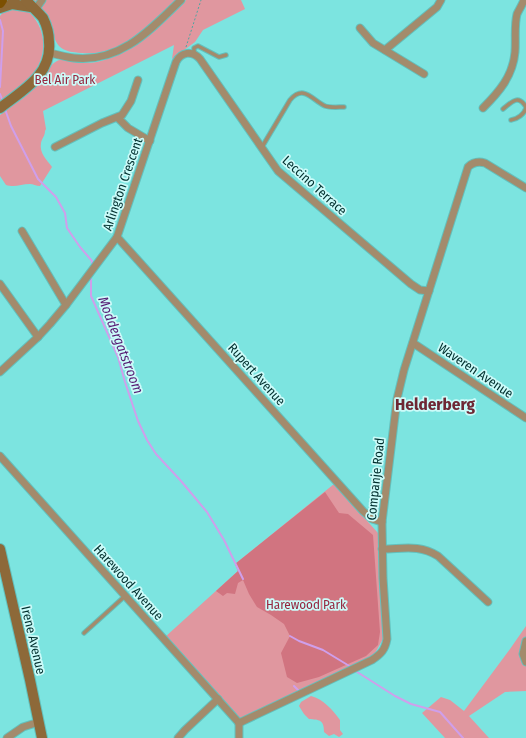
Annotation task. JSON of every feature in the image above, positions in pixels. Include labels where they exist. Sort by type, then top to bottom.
[{"type":"street","points":[[0,8],[12,4],[31,6],[42,0]]},
{"type":"street","points":[[50,53],[74,58],[85,58],[111,53],[122,49],[138,40],[148,32],[181,0]]},
{"type":"street","points":[[385,50],[437,7],[441,0]]},
{"type":"street","points":[[483,108],[500,90],[512,69],[515,52],[517,14],[524,0]]},
{"type":"street","points":[[0,108],[39,77],[46,66],[50,53],[46,25],[43,18],[31,6]]},
{"type":"street","points":[[360,28],[373,43],[424,74]]},
{"type":"street","points":[[186,54],[194,54]]},
{"type":"street","name":"Arlington Crescent","points":[[0,372],[38,337],[66,305],[117,237],[176,62],[179,58],[186,54]]},
{"type":"street","name":"Leccino Terrace","points":[[194,54],[200,59],[278,172],[411,284],[420,290],[429,291]]},
{"type":"street","points":[[55,147],[102,123],[118,118],[122,115],[128,108],[138,80]]},
{"type":"street","points":[[118,118],[128,128],[150,141]]},
{"type":"street","name":"Companje Road","points":[[240,723],[372,660],[383,651],[387,639],[382,522],[397,399],[429,291],[468,167],[474,162],[480,161],[526,188]]},
{"type":"street","points":[[22,231],[66,305]]},
{"type":"street","name":"Rupert Avenue","points":[[117,237],[363,511],[372,519],[382,522]]},
{"type":"street","points":[[0,284],[38,337]]},
{"type":"street","name":"Waveren Avenue","points":[[413,343],[526,418]]},
{"type":"street","name":"Harewood Avenue","points":[[0,456],[240,723]]},
{"type":"street","points":[[382,549],[417,548],[431,552],[438,556],[488,602]]},
{"type":"street","name":"Irene Avenue","points":[[0,549],[2,568],[42,738]]},
{"type":"street","points":[[526,641],[524,654],[526,662]]},
{"type":"street","points":[[178,738],[218,699]]},
{"type":"street","points":[[7,738],[23,727],[39,722]]},
{"type":"street","points":[[239,738],[240,723]]},
{"type":"lane","points":[[194,54],[194,48],[198,46],[219,57],[226,55]]},
{"type":"lane","points":[[261,148],[295,94],[306,94],[328,107],[344,107]]},
{"type":"lane","points":[[503,109],[515,100],[518,99],[522,101],[526,107],[523,113],[518,118],[512,120]]},
{"type":"lane","points":[[84,633],[125,596]]},
{"type":"path","points":[[186,54],[186,47],[200,0]]},
{"type":"green space","name":"Bel Air Park","points":[[31,0],[176,0],[145,29],[122,45],[96,53],[81,53],[66,51],[59,46],[46,14]]},
{"type":"green space","name":"Bel Air Park","points":[[186,0],[241,0],[245,9],[203,30],[195,42],[172,59],[174,45],[43,111],[46,129],[41,143],[41,150],[52,167],[40,186],[30,184],[15,186],[6,185],[0,176],[0,115],[33,90],[42,80],[50,67],[57,61],[66,60],[92,63],[111,58],[124,52],[146,38]]},
{"type":"green space","name":"Bel Air Park","points":[[11,7],[26,10],[39,25],[43,38],[43,52],[39,65],[32,75],[0,102],[0,16],[4,11]]},
{"type":"green space","name":"Harewood Park","points":[[334,484],[378,533],[384,637],[374,655],[243,718],[239,718],[165,637],[238,571],[235,564]]},
{"type":"green space","name":"Harewood Park","points":[[325,492],[339,513],[348,514],[373,535],[380,632],[378,645],[366,656],[319,677],[297,683],[287,677],[281,653],[290,636],[284,624],[257,607],[243,580],[238,583],[235,594],[227,593],[223,596],[216,591],[238,571],[235,564]]},
{"type":"green space","points":[[526,626],[526,691],[505,692],[469,716],[489,738],[445,738],[422,713],[441,697],[450,700],[464,711]]},
{"type":"green space","points":[[311,696],[324,702],[334,712],[340,720],[340,730],[343,734],[339,737],[334,734],[329,736],[324,732],[322,722],[309,719],[304,714],[299,706],[301,702]]},
{"type":"waterway","name":"Moddergatstroom","points":[[0,20],[3,31],[0,87]]},
{"type":"waterway","name":"Moddergatstroom","points":[[0,94],[3,102]]},
{"type":"waterway","name":"Moddergatstroom","points":[[5,109],[11,126],[38,179],[56,197],[65,213],[67,228],[92,261],[92,266]]},
{"type":"waterway","name":"Moddergatstroom","points":[[91,275],[91,296],[118,357],[138,421],[147,440],[156,454],[207,512],[224,540],[243,579]]},
{"type":"waterway","points":[[290,636],[323,650],[351,667]]},
{"type":"waterway","points":[[354,670],[395,696],[411,704],[440,712],[463,738]]},
{"type":"waterway","points":[[294,686],[300,692]]},
{"type":"district","name":"Helderberg","points":[[435,404]]}]
